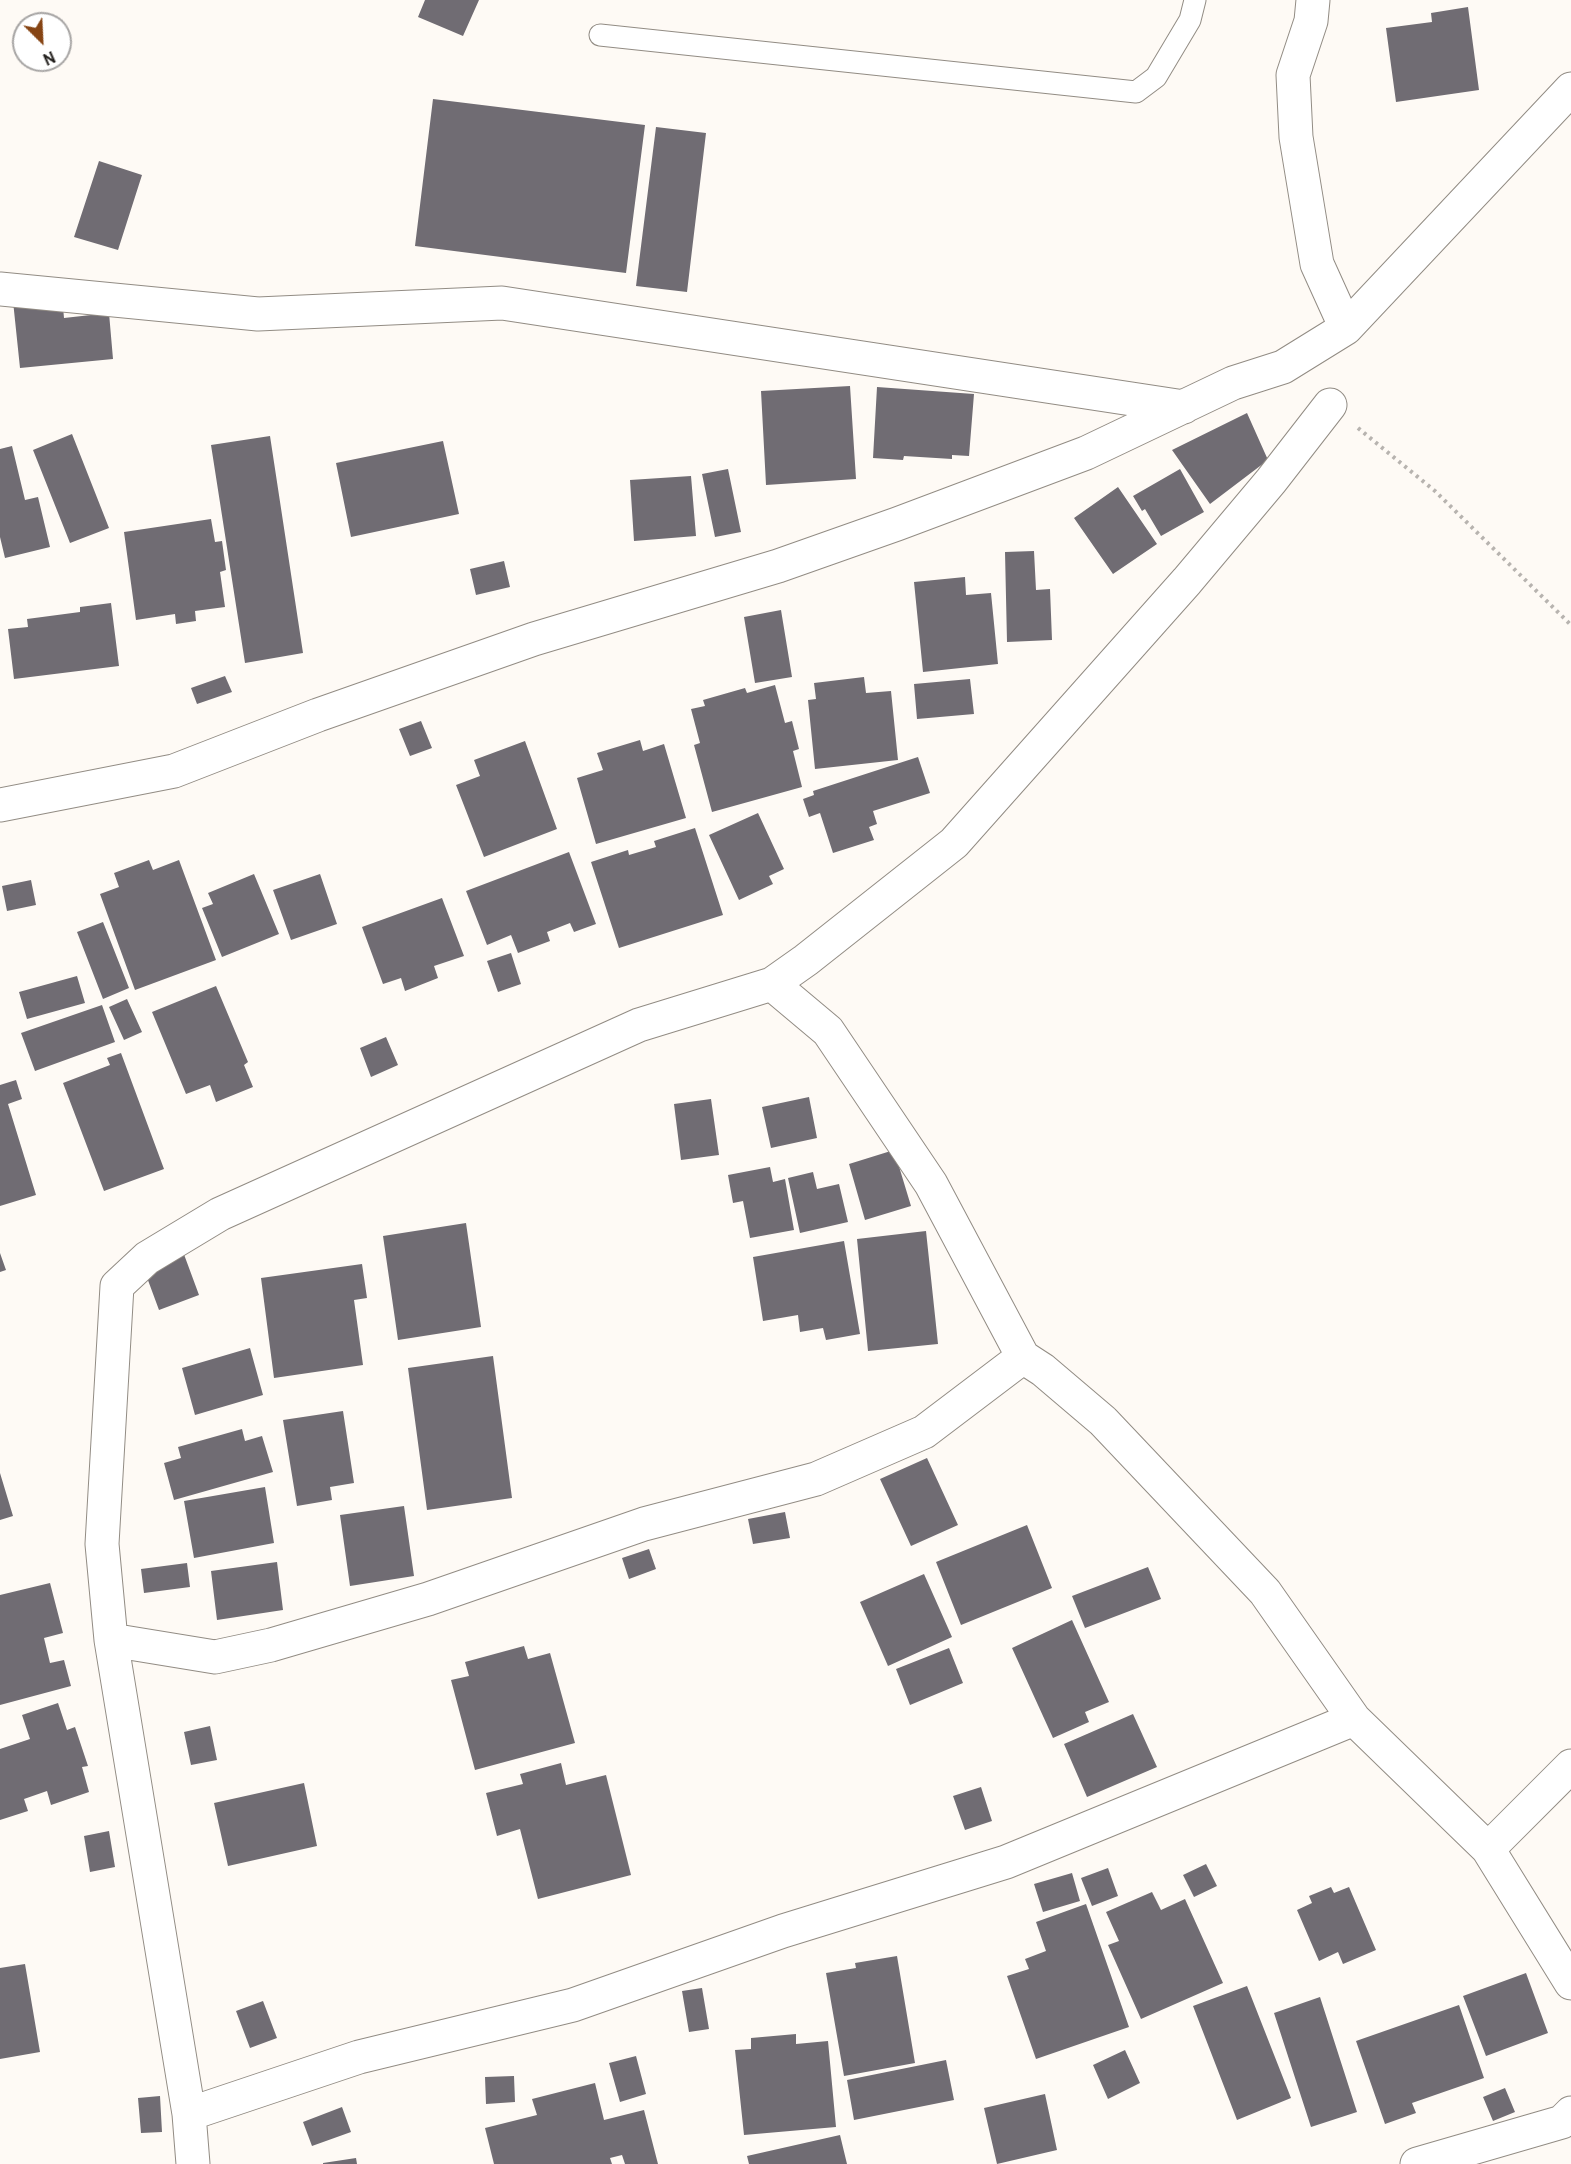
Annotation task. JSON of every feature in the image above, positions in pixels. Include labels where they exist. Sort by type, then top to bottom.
[{"type":"street","points":[[1313,0],[1311,21],[1293,75],[1296,137],[1317,264],[1346,328]]},
{"type":"street","points":[[0,805],[174,771],[318,715],[534,639],[778,566],[1086,453],[1233,383],[1283,367],[1346,328],[1571,89]]},
{"type":"street","points":[[0,289],[258,314],[502,303],[1184,407]]},
{"type":"street","points":[[193,2164],[189,2114],[111,1640],[102,1544],[117,1286],[147,1258],[220,1214],[639,1025],[772,984],[806,960],[954,843],[1187,581],[1271,481],[1330,405]]},
{"type":"street","points":[[772,984],[828,1031],[925,1174],[1023,1357],[1043,1370],[1103,1421],[1258,1584],[1354,1719],[1488,1849],[1571,1983]]},
{"type":"street","points":[[111,1640],[215,1657],[271,1646],[428,1599],[644,1524],[816,1479],[924,1432],[1023,1357]]},
{"type":"street","points":[[189,2114],[359,2057],[573,2005],[783,1931],[1006,1862],[1354,1719]]},
{"type":"street","points":[[1488,1849],[1571,1766]]},
{"type":"street","points":[[1417,2164],[1562,2122],[1571,2113]]},
{"type":"lane","points":[[600,35],[1136,92],[1156,77],[1190,20],[1195,0]]},
{"type":"path","points":[[1330,405],[1435,491],[1571,625]]},
{"type":"building","points":[[425,0],[479,0],[463,36],[418,17]]},
{"type":"building","points":[[1468,7],[1479,90],[1396,102],[1386,28],[1432,22],[1431,13]]},
{"type":"building","points":[[433,99],[645,125],[626,273],[415,246]]},
{"type":"building","points":[[656,127],[706,133],[687,292],[636,286]]},
{"type":"building","points":[[99,161],[142,175],[118,250],[74,237]]},
{"type":"building","points":[[62,296],[64,318],[109,313],[113,359],[20,368],[13,301]]},
{"type":"building","points":[[850,386],[856,479],[766,485],[761,391]]},
{"type":"building","points":[[877,387],[974,394],[969,456],[952,455],[952,459],[904,456],[903,460],[873,458]]},
{"type":"building","points":[[1247,413],[1268,460],[1210,504],[1172,450]]},
{"type":"building","points":[[72,434],[109,528],[70,543],[33,450]]},
{"type":"building","points":[[270,436],[303,653],[245,663],[211,445]]},
{"type":"building","points":[[443,441],[459,514],[351,537],[336,463]]},
{"type":"building","points":[[12,446],[25,500],[38,497],[50,547],[5,558],[0,537],[0,449]]},
{"type":"building","points":[[728,469],[741,532],[715,537],[702,474]]},
{"type":"building","points":[[1180,469],[1204,512],[1161,536],[1145,509],[1142,511],[1133,496]]},
{"type":"building","points":[[691,476],[696,536],[634,541],[630,480]]},
{"type":"building","points":[[1118,487],[1157,544],[1113,574],[1074,518]]},
{"type":"building","points":[[211,519],[215,542],[222,541],[226,570],[220,572],[225,607],[195,611],[196,621],[176,624],[175,614],[136,620],[124,532]]},
{"type":"building","points":[[1034,551],[1036,590],[1050,589],[1052,640],[1007,642],[1005,552]]},
{"type":"building","points":[[504,561],[510,587],[476,595],[470,569]]},
{"type":"building","points":[[965,577],[966,595],[991,593],[998,664],[923,672],[914,582]]},
{"type":"building","points":[[111,603],[119,666],[14,679],[8,629],[28,627],[27,619],[80,612],[80,607]]},
{"type":"building","points":[[781,610],[792,677],[755,683],[744,617]]},
{"type":"building","points":[[225,676],[232,692],[197,704],[191,688]]},
{"type":"building","points":[[864,677],[866,693],[891,691],[898,760],[815,769],[808,700],[816,699],[814,683]]},
{"type":"building","points":[[970,679],[974,714],[917,719],[914,684]]},
{"type":"building","points":[[775,685],[785,723],[792,721],[799,749],[793,751],[802,787],[712,812],[694,745],[700,743],[691,709],[705,706],[703,700],[745,688],[747,693]]},
{"type":"building","points":[[421,721],[432,748],[410,756],[399,729]]},
{"type":"building","points":[[640,740],[643,751],[664,744],[686,818],[596,844],[577,778],[603,770],[597,753]]},
{"type":"building","points":[[525,741],[557,829],[484,857],[456,785],[480,776],[474,760]]},
{"type":"building","points":[[918,757],[930,793],[873,811],[877,824],[869,827],[874,840],[833,853],[820,813],[809,817],[803,799],[814,795],[813,791]]},
{"type":"building","points":[[758,813],[784,869],[769,876],[773,884],[739,900],[709,835]]},
{"type":"building","points":[[695,828],[723,915],[619,948],[591,862],[628,850],[629,855],[656,847],[654,841]]},
{"type":"building","points":[[569,852],[596,924],[574,932],[570,923],[547,932],[550,941],[518,953],[511,935],[487,945],[466,891]]},
{"type":"building","points":[[149,860],[153,870],[179,860],[216,960],[135,990],[100,894],[119,887],[114,873]]},
{"type":"building","points":[[254,874],[279,934],[222,957],[202,908],[213,904],[208,893]]},
{"type":"building","points":[[320,874],[337,924],[291,940],[273,890]]},
{"type":"building","points":[[31,880],[36,905],[7,911],[2,886]]},
{"type":"building","points":[[442,898],[464,956],[434,966],[438,978],[405,991],[401,978],[383,984],[362,927]]},
{"type":"building","points":[[103,922],[129,988],[103,999],[77,932]]},
{"type":"building","points":[[511,953],[521,984],[498,992],[487,961]]},
{"type":"building","points":[[77,976],[85,1003],[27,1019],[19,992]]},
{"type":"building","points":[[216,986],[248,1062],[244,1065],[253,1087],[216,1102],[210,1085],[186,1094],[152,1012]]},
{"type":"building","points":[[127,999],[142,1032],[124,1040],[109,1007]]},
{"type":"building","points":[[102,1005],[115,1042],[35,1071],[21,1033]]},
{"type":"building","points":[[386,1037],[398,1065],[371,1077],[360,1048]]},
{"type":"building","points":[[121,1053],[164,1169],[104,1191],[63,1083],[110,1065],[107,1058]]},
{"type":"building","points":[[16,1080],[22,1099],[8,1104],[36,1195],[0,1206],[0,1085]]},
{"type":"building","points":[[809,1097],[817,1138],[771,1148],[762,1107]]},
{"type":"building","points":[[711,1099],[719,1155],[681,1160],[674,1104]]},
{"type":"building","points":[[894,1150],[911,1206],[865,1220],[849,1164]]},
{"type":"building","points":[[770,1167],[773,1182],[785,1179],[794,1230],[750,1238],[743,1201],[733,1203],[728,1175]]},
{"type":"building","points":[[813,1172],[817,1189],[839,1184],[848,1222],[800,1233],[788,1178]]},
{"type":"building","points":[[466,1223],[481,1327],[398,1340],[383,1236]]},
{"type":"building","points":[[926,1231],[938,1344],[868,1351],[857,1239]]},
{"type":"building","points":[[844,1241],[860,1334],[826,1340],[823,1328],[800,1332],[798,1315],[763,1321],[753,1257]]},
{"type":"building","points":[[182,1249],[199,1295],[159,1310],[142,1264]]},
{"type":"building","points":[[0,1253],[6,1270],[0,1272]]},
{"type":"building","points":[[362,1264],[367,1298],[354,1300],[363,1365],[274,1378],[261,1278]]},
{"type":"building","points":[[250,1348],[263,1395],[195,1415],[182,1368]]},
{"type":"building","points":[[493,1356],[512,1498],[427,1510],[408,1368]]},
{"type":"building","points":[[343,1411],[354,1483],[330,1487],[332,1500],[297,1506],[283,1420]]},
{"type":"building","points":[[242,1429],[245,1441],[262,1436],[273,1472],[174,1500],[164,1463],[181,1458],[178,1447]]},
{"type":"building","points":[[927,1458],[958,1525],[911,1546],[880,1479]]},
{"type":"building","points":[[0,1473],[13,1516],[0,1520]]},
{"type":"building","points":[[265,1487],[274,1543],[194,1558],[184,1501]]},
{"type":"building","points":[[404,1506],[414,1576],[350,1586],[340,1515]]},
{"type":"building","points":[[785,1512],[790,1538],[753,1544],[748,1519]]},
{"type":"building","points":[[1027,1525],[1052,1588],[961,1625],[936,1562]]},
{"type":"building","points":[[649,1549],[656,1569],[629,1579],[622,1558]]},
{"type":"building","points":[[277,1562],[283,1610],[217,1620],[211,1571]]},
{"type":"building","points":[[187,1563],[190,1587],[144,1593],[141,1569]]},
{"type":"building","points":[[1148,1567],[1161,1599],[1085,1628],[1072,1596]]},
{"type":"building","points":[[924,1574],[952,1637],[888,1666],[860,1602]]},
{"type":"building","points":[[50,1583],[63,1633],[44,1638],[50,1663],[64,1660],[71,1686],[0,1705],[0,1595]]},
{"type":"building","points":[[1072,1620],[1109,1702],[1085,1712],[1089,1722],[1053,1738],[1012,1648]]},
{"type":"building","points":[[524,1646],[528,1659],[550,1653],[575,1743],[475,1770],[451,1680],[469,1676],[465,1662]]},
{"type":"building","points":[[949,1648],[963,1683],[910,1705],[896,1669]]},
{"type":"building","points":[[58,1703],[67,1730],[75,1727],[88,1766],[82,1767],[89,1792],[51,1805],[47,1791],[24,1799],[28,1811],[0,1820],[0,1749],[30,1739],[22,1715]]},
{"type":"building","points":[[1133,1714],[1157,1767],[1087,1797],[1064,1744]]},
{"type":"building","points":[[210,1726],[217,1760],[191,1765],[184,1732]]},
{"type":"building","points":[[561,1763],[566,1785],[606,1775],[631,1875],[538,1899],[520,1829],[497,1836],[486,1793],[523,1784],[520,1774]]},
{"type":"building","points":[[304,1783],[317,1846],[228,1866],[214,1803]]},
{"type":"building","points":[[981,1787],[992,1821],[965,1830],[953,1796]]},
{"type":"building","points":[[109,1831],[115,1867],[90,1872],[84,1836]]},
{"type":"building","points":[[1206,1864],[1217,1886],[1194,1897],[1183,1875]]},
{"type":"building","points":[[1108,1868],[1118,1896],[1092,1906],[1081,1878]]},
{"type":"building","points":[[1072,1873],[1080,1901],[1043,1912],[1034,1884]]},
{"type":"building","points":[[1331,1887],[1334,1893],[1349,1887],[1376,1950],[1343,1964],[1338,1952],[1319,1961],[1297,1910],[1312,1903],[1309,1896]]},
{"type":"building","points":[[1152,1892],[1161,1910],[1185,1899],[1223,1983],[1141,2019],[1108,1945],[1119,1941],[1106,1912]]},
{"type":"building","points":[[1086,1904],[1129,2027],[1036,2059],[1007,1976],[1029,1969],[1025,1959],[1046,1951],[1036,1922]]},
{"type":"building","points":[[897,1956],[915,2063],[844,2076],[826,1973],[856,1968],[855,1963]]},
{"type":"building","points":[[25,1964],[40,2052],[0,2059],[0,1968]]},
{"type":"building","points":[[1526,1973],[1548,2033],[1486,2056],[1463,1996]]},
{"type":"building","points":[[1247,1986],[1291,2098],[1237,2120],[1193,2006]]},
{"type":"building","points":[[702,1988],[709,2029],[689,2032],[682,1991]]},
{"type":"building","points":[[1320,1997],[1357,2112],[1311,2127],[1274,2013]]},
{"type":"building","points":[[263,2001],[277,2038],[250,2048],[236,2011]]},
{"type":"building","points":[[1459,2005],[1484,2078],[1412,2103],[1416,2113],[1385,2124],[1356,2041]]},
{"type":"building","points":[[796,2034],[796,2044],[828,2041],[836,2127],[744,2135],[735,2050],[751,2049],[751,2038]]},
{"type":"building","points":[[1125,2050],[1140,2083],[1108,2099],[1093,2065]]},
{"type":"building","points":[[636,2056],[646,2094],[620,2102],[609,2063]]},
{"type":"building","points":[[946,2060],[954,2100],[854,2120],[847,2080]]},
{"type":"building","points":[[514,2076],[515,2102],[486,2104],[485,2077]]},
{"type":"building","points":[[595,2083],[604,2120],[644,2110],[658,2164],[625,2164],[622,2155],[610,2158],[612,2164],[494,2164],[485,2128],[537,2115],[532,2099]]},
{"type":"building","points":[[1505,2088],[1515,2112],[1493,2121],[1483,2097]]},
{"type":"building","points":[[1045,2094],[1057,2150],[997,2164],[984,2108]]},
{"type":"building","points":[[160,2096],[162,2132],[141,2133],[138,2098]]},
{"type":"building","points":[[342,2107],[351,2132],[312,2146],[303,2122]]},
{"type":"building","points":[[840,2135],[847,2164],[749,2164],[747,2156]]},
{"type":"building","points":[[356,2158],[357,2164],[323,2164],[323,2163]]}]
